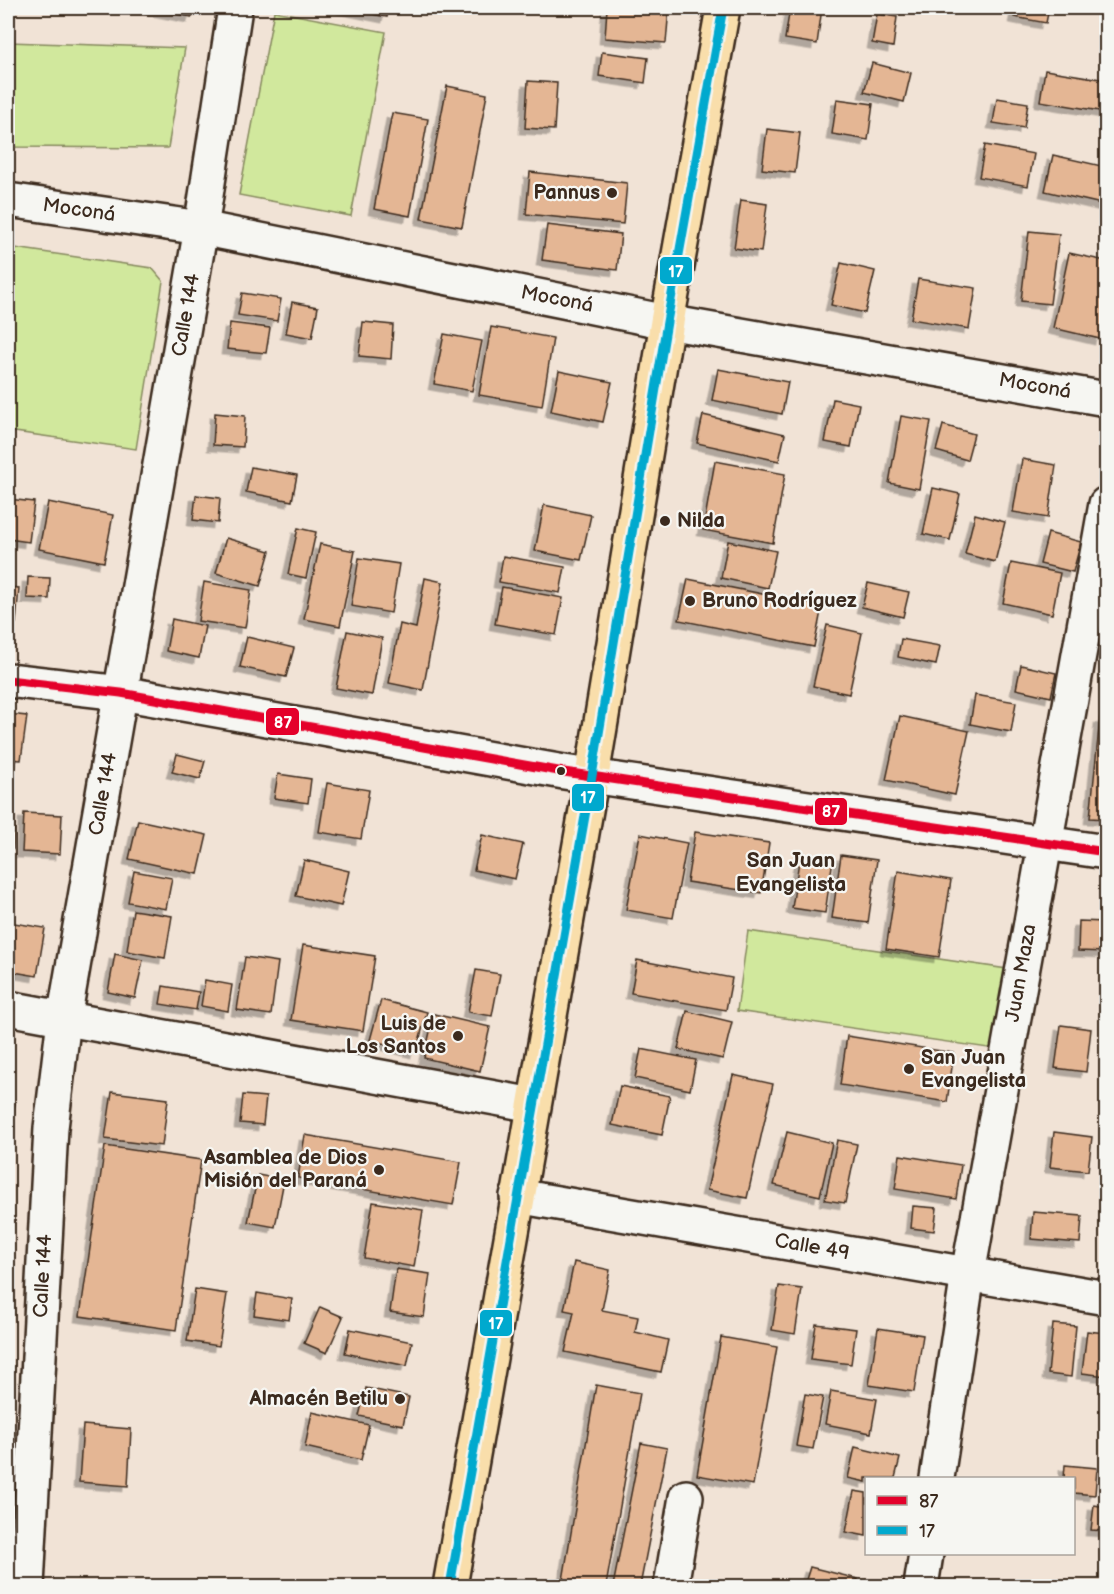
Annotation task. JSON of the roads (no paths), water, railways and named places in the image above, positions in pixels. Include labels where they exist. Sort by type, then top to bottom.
[{"type":"main road","points":[[450,1587],[592,777],[667,321],[723,8]]},
{"type":"street","name":"Calle 144","points":[[27,1587],[51,1128],[64,1019],[201,228],[235,8]]},
{"type":"street","name":"Moconá","points":[[8,200],[201,228],[667,321],[1107,399]]},
{"type":"street","name":"Juan Maza","points":[[937,1477],[968,1274],[1107,504]]},
{"type":"street","points":[[8,680],[121,693],[592,777],[1107,852]]},
{"type":"street","points":[[8,1008],[533,1105]]},
{"type":"street","name":"Calle 49","points":[[518,1196],[1107,1298]]},
{"type":"street","points":[[671,1587],[686,1497]]},
{"type":"street","points":[[921,1587],[926,1555]]},
{"type":"place","name":"Pannus","points":[[612,193]]},
{"type":"place","name":"Nilda","points":[[665,521]]},
{"type":"place","name":"Bruno Rodríguez","points":[[690,601]]},
{"type":"place","name":"Luis de Los Santos","points":[[458,1036]]},
{"type":"place","name":"San Juan Evangelista","points":[[909,1069]]},
{"type":"place","name":"Asamblea de Dios Misión del Paraná","points":[[379,1170]]},
{"type":"place","name":"Almacén Betilu","points":[[400,1399]]},
{"type":"district","name":"San Juan Evangelista","points":[[791,872]]}]
